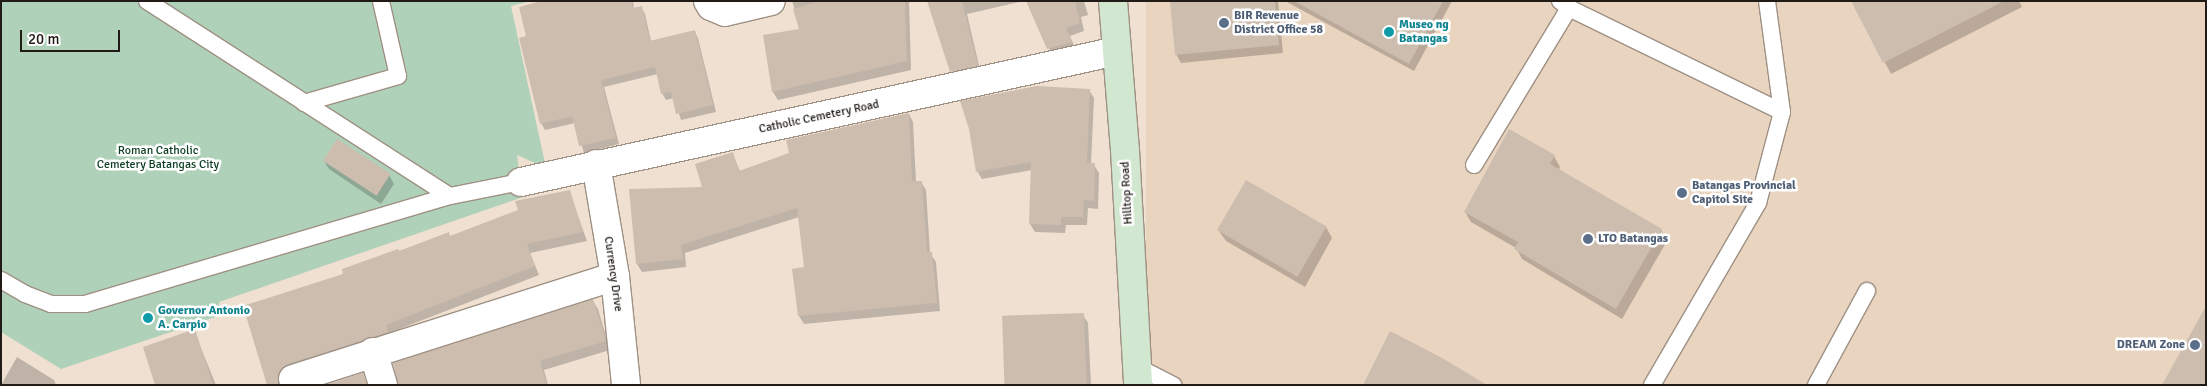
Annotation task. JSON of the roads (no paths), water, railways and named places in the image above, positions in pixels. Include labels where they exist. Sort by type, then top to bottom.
[{"type":"street","points":[[708,1],[711,6],[725,12],[771,1]]},
{"type":"street","name":"Hilltop Road","points":[[1113,1],[1137,375]]},
{"type":"street","name":"Catholic Cemetery Road","points":[[521,182],[1117,51]]},
{"type":"street","name":"Currency Drive","points":[[596,164],[615,276],[626,385]]},
{"type":"street","points":[[293,379],[615,276]]},
{"type":"street","points":[[373,352],[383,385]]},
{"type":"lane","points":[[147,1],[450,196]]},
{"type":"lane","points":[[304,103],[398,76],[381,1]]},
{"type":"lane","points":[[1652,385],[1758,203],[1782,112],[1767,1]]},
{"type":"lane","points":[[1474,164],[1565,5],[1782,112]]},
{"type":"lane","points":[[1,280],[25,294],[51,304],[85,304],[450,196],[521,182]]},
{"type":"lane","points":[[1816,385],[1867,291]]},
{"type":"lane","points":[[1137,375],[1173,385]]},
{"type":"place","name":"BIR Revenue District Office 58","points":[[1224,23]]},
{"type":"place","name":"Museo ng Batangas","points":[[1389,32]]},
{"type":"place","name":"Batangas Provincial Capitol Site","points":[[1682,193]]},
{"type":"place","name":"LTO Batangas","points":[[1588,239]]},
{"type":"place","name":"Governor Antonio A. Carpio","points":[[148,318]]},
{"type":"place","name":"DREAM Zone","points":[[2195,345]]},
{"type":"park label","name":"Roman Catholic Cemetery Batangas City","points":[[158,158]]}]
